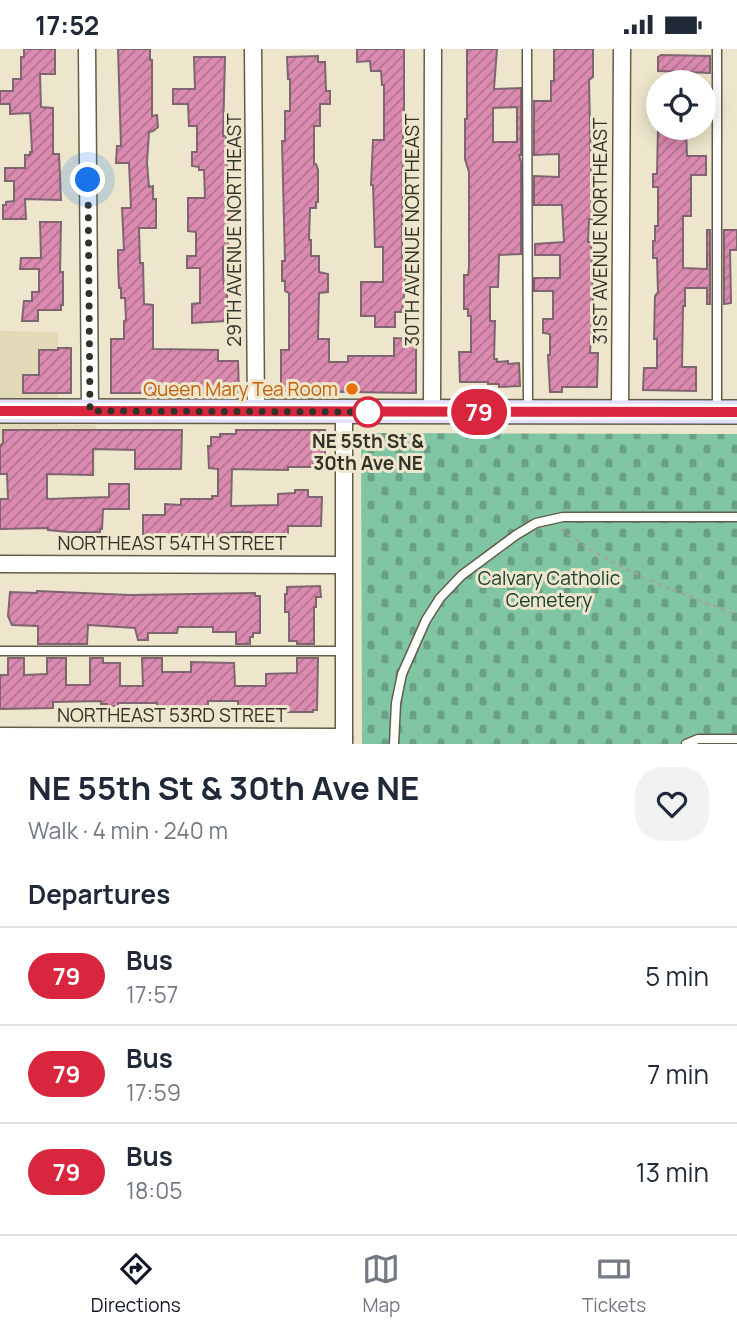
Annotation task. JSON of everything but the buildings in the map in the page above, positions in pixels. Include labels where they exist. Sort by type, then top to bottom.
[{"type":"main road","points":[[0,411],[727,412]]},
{"type":"street","points":[[87,49],[90,411]]},
{"type":"street","name":"29TH AVENUE NORTHEAST","points":[[253,49],[256,411]]},
{"type":"street","name":"30TH AVENUE NORTHEAST","points":[[432,412],[433,49]]},
{"type":"street","name":"31ST AVENUE NORTHEAST","points":[[620,413],[622,49]]},
{"type":"street","points":[[344,411],[344,740]]},
{"type":"street","name":"NORTHEAST 54TH STREET","points":[[0,564],[343,565]]},
{"type":"street","name":"NORTHEAST 53RD STREET","points":[[0,736],[344,740]]},
{"type":"lane","points":[[527,49],[528,412]]},
{"type":"lane","points":[[717,49],[727,412]]},
{"type":"lane","points":[[394,744],[397,696],[402,674],[426,620],[440,597],[496,549],[536,523],[548,519],[737,517]]},
{"type":"lane","points":[[0,650],[344,651]]},
{"type":"lane","points":[[686,744],[698,739],[737,739]]},
{"type":"path","points":[[548,519],[573,539],[625,567],[672,590],[737,615]]},
{"type":"shaded area","points":[[0,331],[58,332],[58,425],[96,425],[95,475],[0,475]]},
{"type":"green space","name":"Calvary Catholic Cemetery","points":[[361,433],[737,434],[737,744],[362,744]]},
{"type":"bus line","name":"79","points":[[0,411],[737,412]]},
{"type":"place","name":"Queen Mary Tea Room","points":[[352,389]]},
{"type":"place","name":"NE 55th St & 30th Ave NE","points":[[368,412]]},
{"type":"route","points":[[88,180],[90,411],[368,412]]}]
